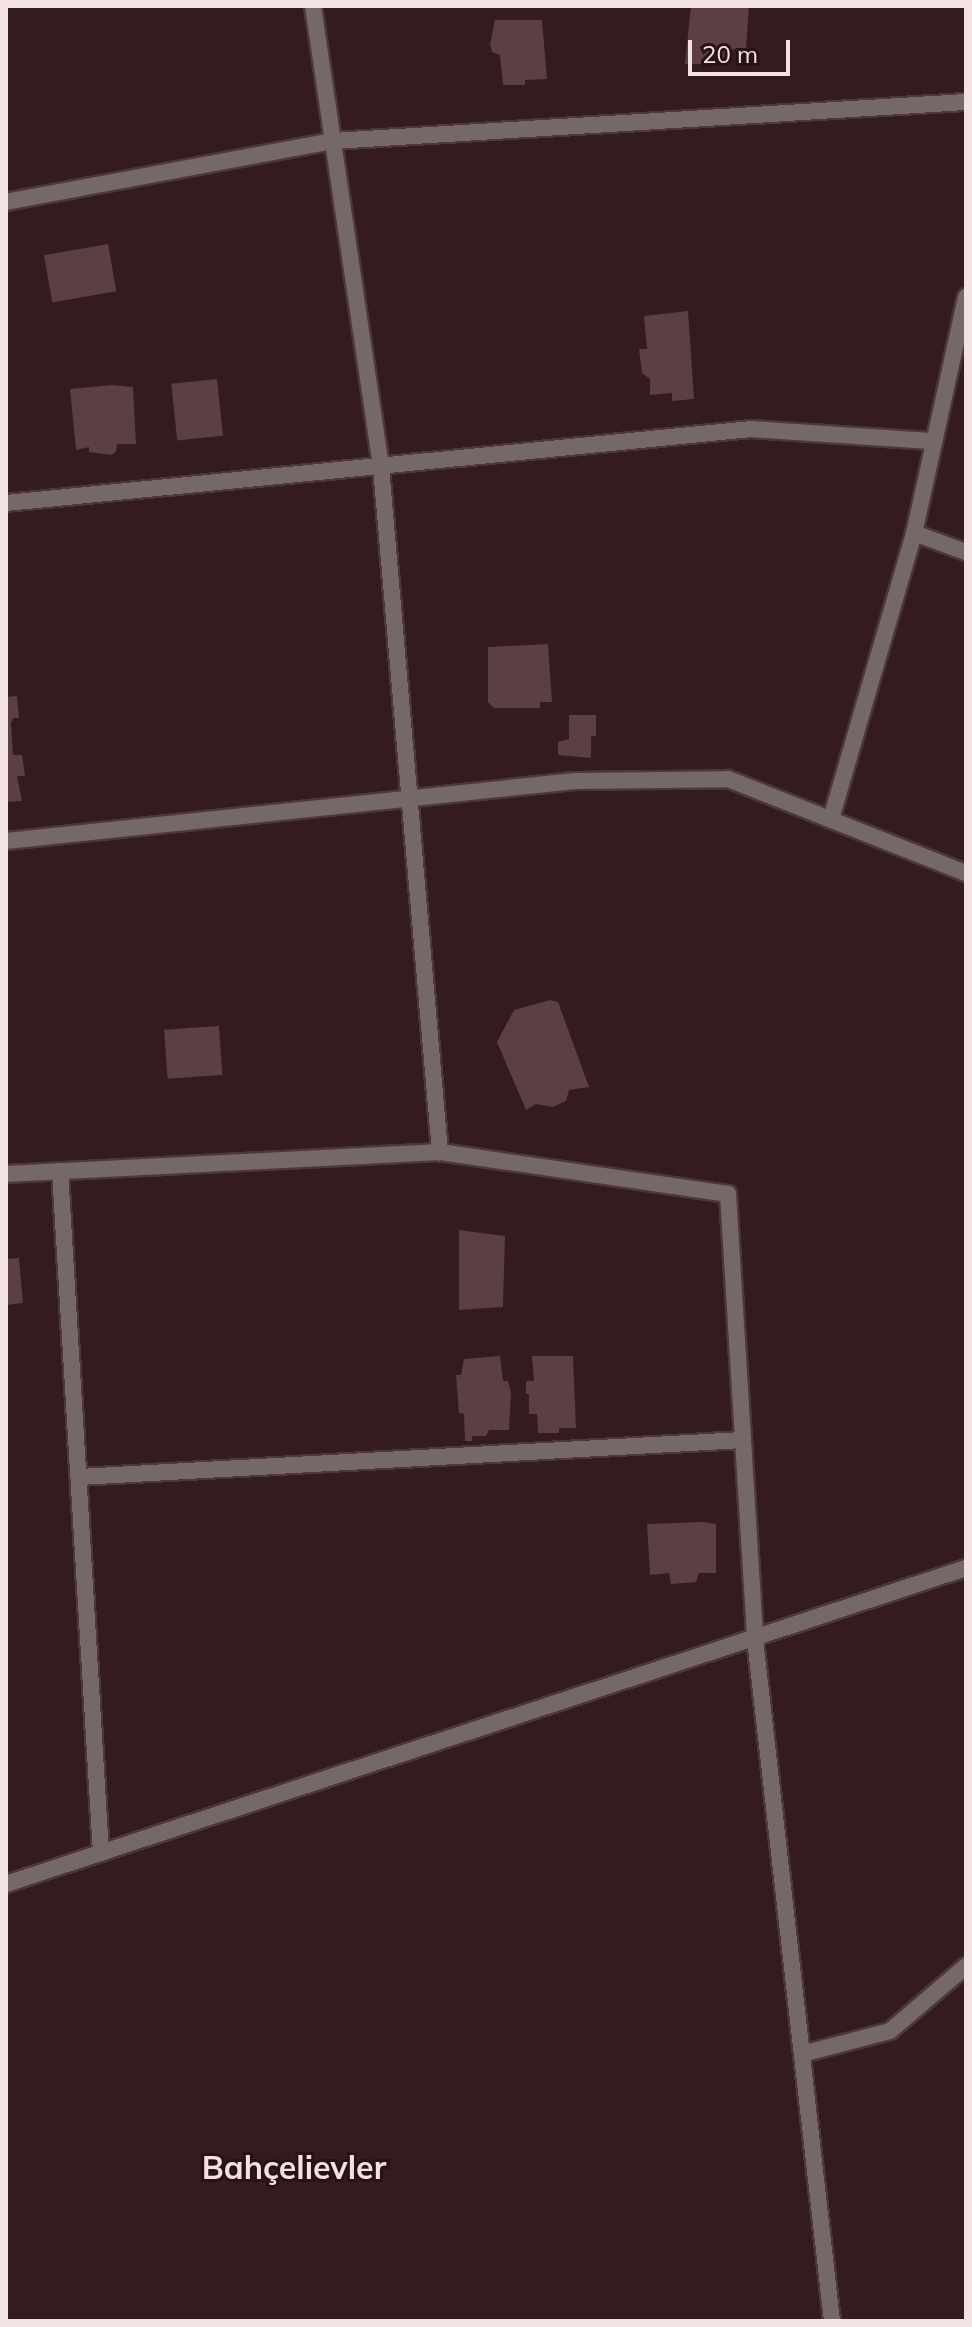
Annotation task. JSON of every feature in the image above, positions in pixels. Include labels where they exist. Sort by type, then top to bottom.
[{"type":"street","points":[[313,6],[381,467],[407,800],[440,1152]]},
{"type":"street","points":[[6,202],[333,141],[966,102]]},
{"type":"street","points":[[831,819],[914,533],[966,297]]},
{"type":"street","points":[[6,503],[751,429],[934,441]]},
{"type":"street","points":[[914,533],[966,552]]},
{"type":"street","points":[[6,841],[575,781],[728,779],[966,873]]},
{"type":"street","points":[[6,1174],[440,1152],[728,1194],[755,1639],[832,2321]]},
{"type":"street","points":[[60,1171],[101,1853]]},
{"type":"street","points":[[79,1477],[743,1440]]},
{"type":"street","points":[[6,1884],[966,1568]]},
{"type":"street","points":[[802,2054],[890,2031],[966,1966]]},
{"type":"building","points":[[691,6],[749,6],[746,49],[729,50],[729,58],[707,58],[707,64],[685,64]]},
{"type":"building","points":[[495,20],[542,20],[547,79],[525,80],[525,85],[503,85],[500,55],[492,52],[490,44]]},
{"type":"building","points":[[108,244],[116,291],[52,303],[44,255]]},
{"type":"building","points":[[688,311],[694,399],[672,401],[672,393],[650,395],[650,379],[642,373],[639,349],[647,349],[644,316]]},
{"type":"building","points":[[217,379],[223,436],[177,440],[171,384]]},
{"type":"building","points":[[112,385],[133,387],[136,444],[117,444],[116,452],[111,455],[89,452],[89,447],[76,450],[70,389]]},
{"type":"building","points":[[548,644],[552,702],[540,702],[540,708],[494,708],[488,702],[488,647]]},
{"type":"building","points":[[17,696],[19,718],[13,718],[11,723],[13,755],[22,755],[25,776],[17,776],[22,801],[6,802],[6,697]]},
{"type":"building","points":[[569,715],[596,715],[596,736],[591,736],[591,758],[558,755],[558,742],[569,739]]},
{"type":"building","points":[[550,1000],[558,1002],[589,1087],[569,1090],[566,1101],[553,1107],[536,1104],[526,1110],[497,1042],[514,1010]]},
{"type":"building","points":[[219,1026],[222,1075],[168,1079],[164,1030]]},
{"type":"building","points":[[459,1230],[505,1236],[503,1307],[459,1310]]},
{"type":"building","points":[[19,1258],[23,1303],[6,1305],[6,1259]]},
{"type":"building","points":[[500,1356],[503,1381],[508,1381],[511,1393],[509,1430],[489,1430],[486,1436],[472,1436],[472,1441],[465,1441],[464,1414],[459,1413],[456,1375],[461,1375],[464,1359]]},
{"type":"building","points":[[532,1356],[573,1356],[576,1428],[559,1428],[559,1433],[538,1433],[537,1414],[529,1414],[529,1394],[526,1394],[526,1381],[534,1381]]},
{"type":"building","points":[[647,1524],[716,1524],[716,1573],[699,1573],[696,1582],[671,1584],[669,1573],[650,1575]]},
{"type":"district","name":"Bahçelievler","points":[[294,2167]]}]
